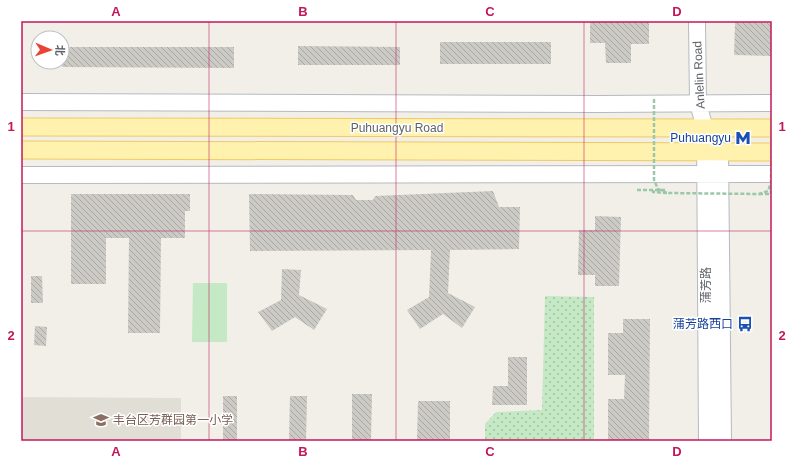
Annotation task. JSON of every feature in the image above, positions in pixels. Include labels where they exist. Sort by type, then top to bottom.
[{"type":"main road","name":"Puhuangyu Road","points":[[21,127],[772,128]]},
{"type":"main road","name":"Puhuangyu Road","points":[[21,150],[772,152]]},
{"type":"street","name":"Anlelin Road","points":[[697,21],[698,103],[712,152]]},
{"type":"street","points":[[21,102],[591,104],[772,103]]},
{"type":"street","name":"蒲芳路","points":[[712,152],[723,441]]},
{"type":"street","points":[[21,175],[713,175],[772,179]]},
{"type":"street","name":"蒲芳路","points":[[707,441],[713,175]]},
{"type":"path","points":[[654,99],[654,180],[655,186],[659,190],[667,193],[771,194],[772,114]]},
{"type":"path","points":[[761,194],[768,191],[771,187],[772,179]]},
{"type":"path","points":[[637,190],[666,190]]},
{"type":"shaded area","name":"丰台区芳群园第一小学","points":[[21,397],[181,398],[181,441],[21,441]]},
{"type":"green space","points":[[193,283],[227,283],[227,342],[192,342]]},
{"type":"green space","points":[[545,296],[594,297],[594,441],[485,441],[485,424],[496,412],[542,410]]},
{"type":"building","points":[[590,21],[649,21],[649,44],[631,44],[631,63],[606,63],[605,43],[590,43]]},
{"type":"building","points":[[735,22],[772,23],[772,56],[734,55]]},
{"type":"building","points":[[440,42],[551,42],[551,64],[440,64]]},
{"type":"building","points":[[298,46],[400,47],[400,65],[298,65]]},
{"type":"building","points":[[70,47],[234,47],[234,68],[70,67]]},
{"type":"building","points":[[493,191],[499,207],[520,207],[519,249],[450,250],[448,293],[475,307],[462,328],[443,314],[420,329],[407,310],[429,297],[431,250],[250,251],[249,194],[353,195],[356,200],[373,200],[375,196]]},
{"type":"building","points":[[71,194],[190,194],[190,211],[185,211],[185,238],[161,238],[160,333],[128,333],[129,238],[106,238],[106,284],[71,284]]},
{"type":"building","points":[[595,216],[621,217],[619,286],[595,286],[595,275],[578,275],[579,230],[595,230]]},
{"type":"building","points":[[282,269],[301,270],[299,295],[327,309],[314,330],[295,317],[272,331],[258,312],[281,300]]},
{"type":"building","points":[[31,276],[42,276],[43,303],[31,303]]},
{"type":"building","points":[[623,319],[650,319],[649,441],[608,441],[608,399],[624,399],[625,375],[608,375],[608,333],[623,333]]},
{"type":"building","points":[[35,326],[47,327],[46,346],[34,345]]},
{"type":"building","points":[[508,357],[527,357],[527,405],[492,405],[493,386],[508,386]]},
{"type":"building","points":[[352,394],[372,394],[371,441],[352,441]]},
{"type":"building","points":[[223,396],[237,396],[237,441],[223,441]]},
{"type":"building","points":[[290,396],[307,396],[306,441],[289,441]]},
{"type":"building","points":[[418,401],[450,401],[450,441],[417,441]]},
{"type":"place","name":"Puhuangyu","points":[[743,138]]},
{"type":"place","name":"蒲芳路西口","points":[[745,324]]},
{"type":"place","name":"丰台区芳群园第一小学","points":[[101,420]]}]
